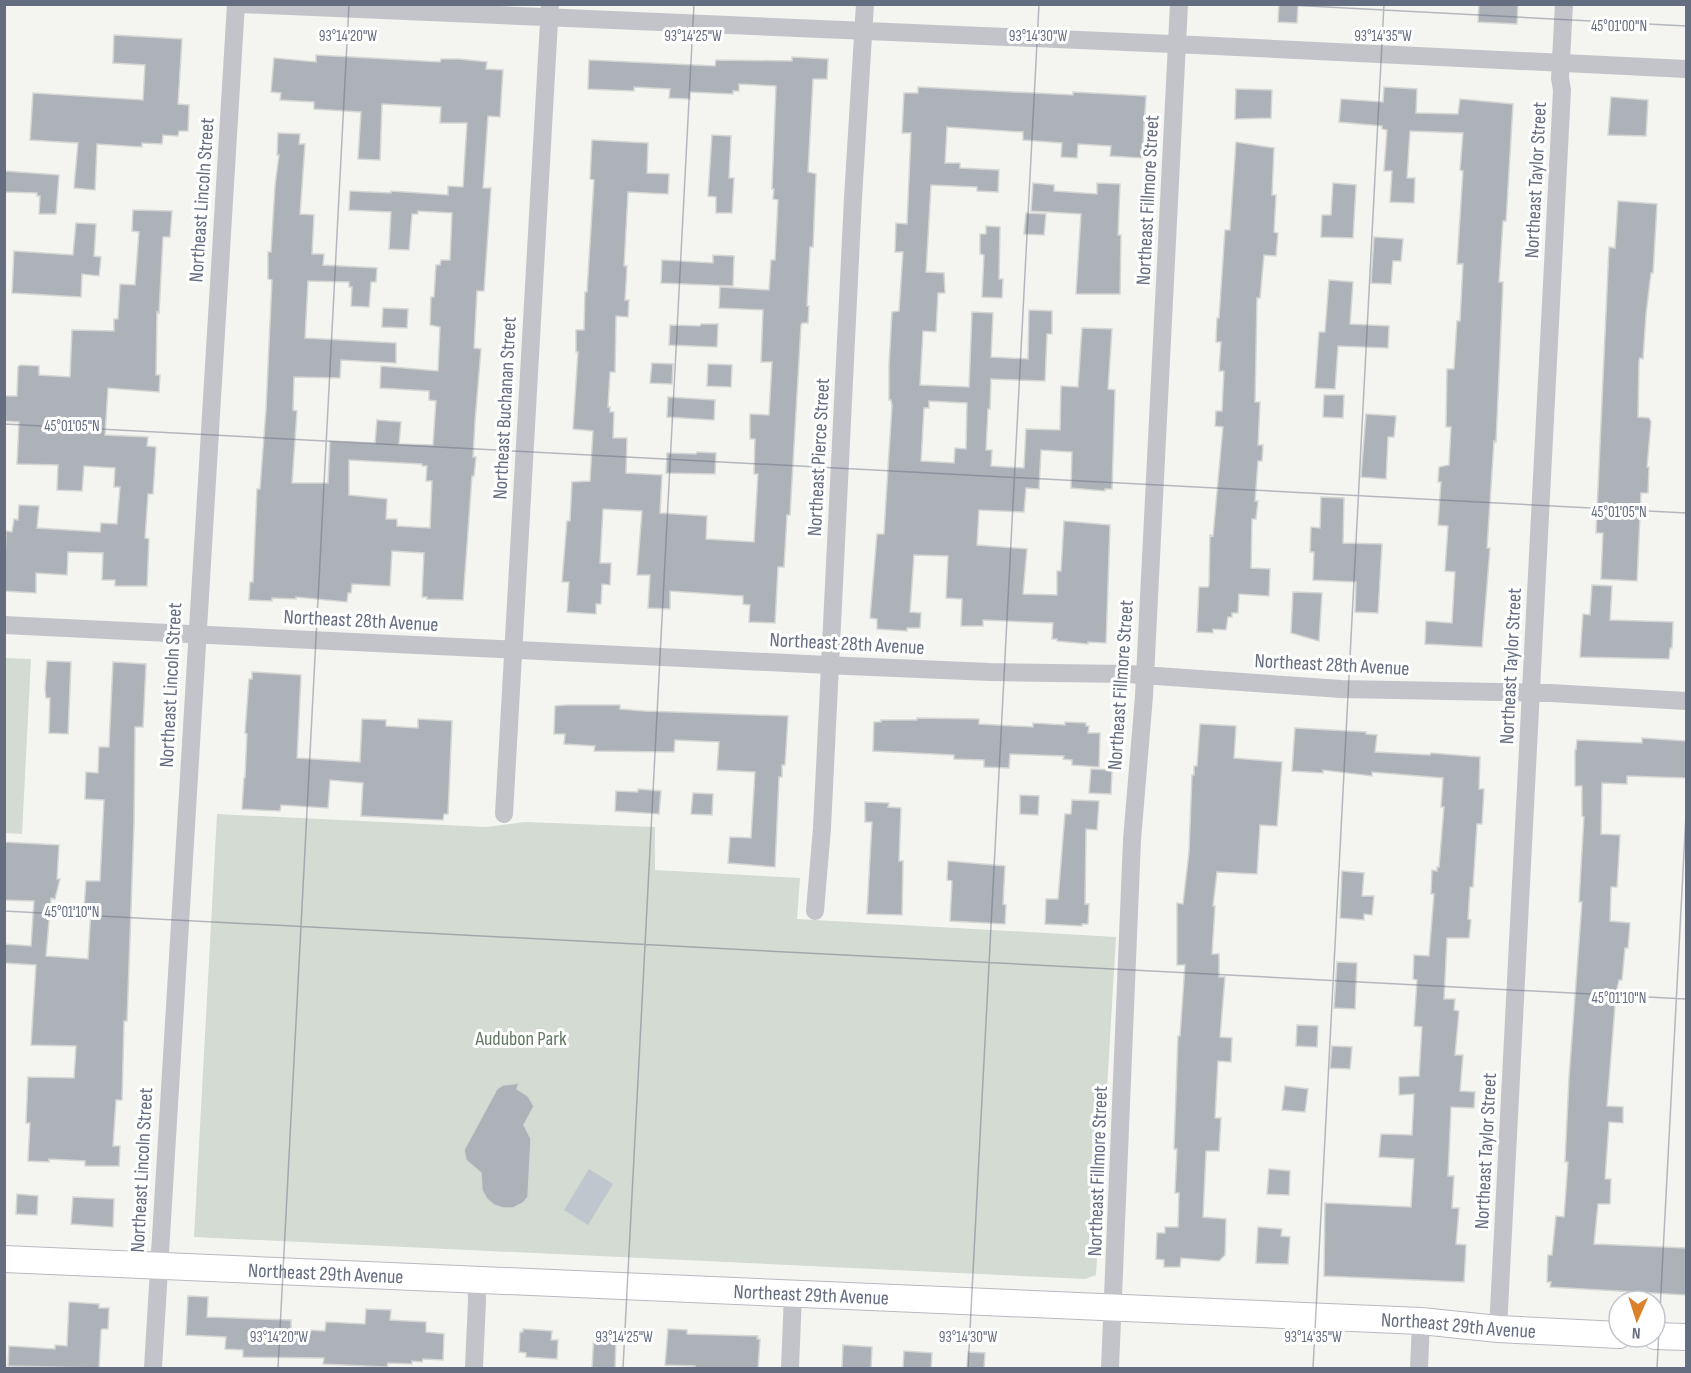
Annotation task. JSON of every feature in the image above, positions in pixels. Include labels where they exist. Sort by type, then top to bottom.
[{"type":"street","points":[[239,4],[549,11],[864,32],[1177,44],[1686,69]]},
{"type":"street","name":"Northeast Lincoln Street","points":[[153,1368],[196,634],[239,4]]},
{"type":"street","name":"Northeast Pierce Street","points":[[815,911],[822,828],[853,198],[866,4]]},
{"type":"street","name":"Northeast Fillmore Street","points":[[1110,1368],[1132,840],[1145,675],[1179,4]]},
{"type":"street","name":"Northeast Taylor Street","points":[[1498,1329],[1562,90],[1560,78],[1564,4]]},
{"type":"street","name":"Northeast Buchanan Street","points":[[504,814],[549,11]]},
{"type":"street","name":"Northeast 28th Avenue","points":[[4,625],[990,672],[1145,675],[1341,689],[1530,692],[1686,701]]},
{"type":"street","name":"Northeast 29th Avenue","points":[[4,1259],[1421,1321],[1498,1329],[1607,1334]]},
{"type":"street","points":[[474,1368],[476,1280]]},
{"type":"street","points":[[790,1368],[793,1294]]},
{"type":"street","points":[[1419,1368],[1421,1321]]},
{"type":"street","points":[[1667,1336],[1686,1337]]},
{"type":"green space","points":[[4,658],[31,659],[22,834],[5,833]]},
{"type":"green space","name":"Audubon Park","points":[[217,814],[486,827],[525,822],[655,827],[655,870],[800,878],[797,919],[1116,937],[1096,1275],[1085,1279],[194,1237]]},
{"type":"shaded area","points":[[589,1169],[613,1184],[588,1225],[564,1210]]},
{"type":"building","points":[[1279,4],[1298,4],[1297,23],[1278,22]]},
{"type":"building","points":[[1479,4],[1518,4],[1517,24],[1478,22]]},
{"type":"building","points":[[114,35],[182,39],[178,104],[189,105],[188,131],[179,131],[178,136],[163,135],[162,144],[142,143],[142,147],[97,144],[95,190],[74,188],[78,143],[30,140],[33,93],[143,100],[145,65],[113,63]]},
{"type":"building","points":[[316,55],[440,62],[441,59],[459,59],[487,62],[486,69],[503,70],[500,117],[488,116],[483,188],[491,188],[484,291],[477,291],[474,348],[481,349],[473,457],[476,457],[474,476],[472,476],[463,600],[422,597],[424,553],[392,551],[390,586],[352,584],[347,602],[296,597],[296,599],[272,598],[272,601],[249,600],[250,582],[253,582],[257,489],[260,489],[266,410],[272,280],[268,279],[268,252],[271,252],[279,155],[277,155],[278,133],[300,134],[299,144],[305,144],[300,214],[314,215],[312,254],[324,254],[323,265],[377,268],[376,282],[371,282],[369,307],[351,306],[352,287],[349,287],[349,282],[308,281],[305,338],[396,343],[396,363],[341,360],[340,378],[294,377],[293,410],[297,411],[292,483],[328,483],[330,441],[375,443],[377,420],[401,422],[399,444],[433,445],[436,401],[429,400],[429,391],[380,388],[381,366],[438,371],[440,327],[430,325],[431,297],[434,297],[436,265],[440,265],[441,260],[450,260],[452,213],[418,211],[418,214],[412,214],[409,250],[389,249],[391,212],[349,210],[350,191],[448,195],[448,186],[463,187],[467,123],[440,123],[441,107],[382,104],[380,160],[358,159],[361,112],[314,109],[314,102],[280,100],[281,93],[271,92],[274,58],[316,62]],"holes":[[[349,460],[422,464],[422,466],[427,466],[426,481],[432,481],[430,528],[397,526],[397,519],[386,519],[387,499],[349,495]]]},
{"type":"building","points":[[792,57],[828,59],[827,79],[813,79],[808,172],[816,174],[813,247],[810,247],[808,323],[801,325],[790,515],[787,515],[784,567],[778,567],[775,623],[749,622],[750,605],[743,604],[743,596],[670,591],[670,609],[648,608],[650,575],[637,575],[642,511],[603,509],[600,563],[611,563],[610,585],[602,584],[601,604],[596,604],[596,614],[567,612],[569,582],[562,582],[567,521],[570,521],[572,482],[590,481],[593,431],[573,429],[578,352],[576,352],[576,330],[584,330],[585,292],[587,292],[594,180],[590,179],[592,140],[648,143],[647,173],[669,174],[668,194],[628,192],[624,266],[627,266],[625,300],[629,300],[628,317],[616,316],[615,372],[610,372],[608,407],[610,407],[610,412],[614,412],[613,438],[627,438],[626,473],[662,475],[660,513],[707,516],[706,539],[754,542],[758,474],[754,474],[755,439],[750,439],[750,414],[769,415],[772,362],[761,362],[763,310],[719,308],[720,287],[769,290],[771,260],[775,260],[778,200],[773,199],[774,189],[772,189],[776,86],[739,84],[739,91],[733,91],[733,94],[690,92],[690,99],[669,98],[670,89],[634,87],[634,91],[588,89],[589,60],[715,66],[716,60],[792,61]]},
{"type":"building","points":[[918,87],[1073,95],[1073,92],[1146,96],[1142,158],[1110,156],[1111,146],[1078,144],[1077,158],[1061,157],[1062,143],[1023,140],[1023,132],[947,127],[945,163],[960,163],[960,168],[999,170],[998,192],[977,191],[977,187],[931,185],[926,272],[944,273],[945,293],[938,293],[936,332],[923,331],[920,385],[969,387],[972,312],[993,313],[991,357],[1028,359],[1029,310],[1052,311],[1052,334],[1047,334],[1045,381],[991,379],[986,450],[992,450],[991,466],[1024,468],[1026,429],[1060,430],[1061,386],[1078,387],[1082,328],[1112,329],[1108,389],[1115,390],[1112,489],[1105,489],[1105,491],[1071,488],[1072,452],[1041,450],[1039,489],[1026,488],[1024,512],[979,510],[977,545],[1027,549],[1023,594],[1057,595],[1057,571],[1061,571],[1064,521],[1110,525],[1106,643],[1057,641],[1057,639],[1052,639],[1053,623],[983,620],[983,626],[961,626],[962,599],[946,598],[948,556],[914,555],[910,612],[921,613],[920,628],[907,628],[907,631],[877,629],[877,619],[870,618],[877,534],[884,534],[892,406],[889,400],[889,365],[892,312],[899,311],[903,252],[895,252],[896,223],[907,224],[911,133],[902,133],[904,93],[918,93]],"holes":[[[929,401],[967,403],[966,449],[955,448],[954,463],[921,461],[924,408],[929,408]]]},
{"type":"building","points":[[1384,87],[1417,89],[1416,113],[1458,114],[1460,99],[1513,104],[1506,221],[1503,221],[1499,282],[1503,282],[1496,442],[1494,441],[1487,548],[1490,548],[1482,647],[1425,644],[1426,621],[1452,623],[1455,572],[1445,571],[1448,526],[1438,525],[1441,482],[1438,482],[1439,467],[1449,465],[1451,427],[1446,427],[1447,369],[1454,369],[1457,321],[1460,321],[1463,264],[1457,264],[1463,133],[1410,131],[1407,178],[1415,178],[1414,203],[1390,202],[1392,171],[1384,171],[1387,130],[1382,129],[1382,126],[1339,122],[1341,99],[1383,102]]},
{"type":"building","points":[[1236,89],[1272,90],[1271,118],[1235,119]]},
{"type":"building","points":[[1611,97],[1648,100],[1646,136],[1608,135]]},
{"type":"building","points":[[712,135],[731,136],[729,178],[734,178],[732,213],[716,213],[716,197],[708,196]]},
{"type":"building","points":[[1236,142],[1274,148],[1272,195],[1276,195],[1274,232],[1278,233],[1276,256],[1264,255],[1260,298],[1257,298],[1255,402],[1260,402],[1258,445],[1263,445],[1262,461],[1258,461],[1256,519],[1252,519],[1251,568],[1270,569],[1269,596],[1239,594],[1238,613],[1232,613],[1232,617],[1228,617],[1226,630],[1213,629],[1213,633],[1197,632],[1199,587],[1209,585],[1210,535],[1213,536],[1223,427],[1215,426],[1216,411],[1222,411],[1224,371],[1219,371],[1221,342],[1216,342],[1217,318],[1219,318],[1225,230],[1230,230]]},
{"type":"building","points":[[4,171],[59,175],[56,214],[39,214],[40,196],[37,196],[37,193],[4,192]]},
{"type":"building","points":[[1033,183],[1054,185],[1054,191],[1097,194],[1097,183],[1120,184],[1118,235],[1121,235],[1120,294],[1076,294],[1081,214],[1031,211]]},
{"type":"building","points":[[1333,183],[1356,185],[1353,238],[1321,237],[1322,215],[1331,215]]},
{"type":"building","points":[[1618,201],[1657,204],[1653,273],[1651,273],[1646,314],[1643,359],[1640,358],[1639,361],[1638,417],[1649,418],[1651,422],[1647,467],[1649,467],[1648,493],[1641,493],[1637,581],[1601,579],[1603,533],[1596,533],[1609,247],[1615,248]]},
{"type":"building","points":[[133,210],[172,211],[170,237],[163,237],[159,313],[157,312],[156,375],[160,375],[159,392],[108,388],[105,435],[148,437],[147,446],[156,447],[153,494],[148,494],[145,538],[149,539],[147,586],[115,586],[115,580],[102,580],[103,553],[68,552],[67,575],[36,573],[36,593],[4,591],[6,531],[12,532],[14,519],[18,520],[19,505],[39,506],[37,528],[100,532],[101,523],[117,524],[120,487],[114,487],[115,468],[84,466],[82,491],[57,490],[58,465],[17,464],[19,422],[5,421],[5,396],[17,396],[20,365],[39,366],[39,375],[70,377],[72,330],[114,331],[114,319],[118,319],[120,284],[135,285],[139,232],[132,231]]},
{"type":"building","points":[[1026,213],[1046,214],[1044,235],[1024,234]]},
{"type":"building","points":[[76,223],[96,224],[94,256],[101,257],[99,276],[82,274],[81,297],[12,293],[14,251],[73,255]]},
{"type":"building","points":[[986,226],[1000,227],[999,279],[1003,279],[1002,298],[982,297],[984,255],[980,254],[980,234],[986,234]]},
{"type":"building","points":[[1374,237],[1403,239],[1401,261],[1393,261],[1391,284],[1371,283]]},
{"type":"building","points":[[713,255],[734,256],[733,286],[661,283],[662,260],[713,263]]},
{"type":"building","points":[[1329,280],[1353,282],[1350,324],[1389,326],[1388,348],[1338,346],[1335,389],[1315,388],[1319,332],[1325,332]]},
{"type":"building","points":[[383,308],[408,309],[407,328],[382,327]]},
{"type":"building","points":[[701,324],[718,324],[717,347],[669,345],[670,325],[700,326]]},
{"type":"building","points":[[652,363],[673,364],[672,384],[650,383]]},
{"type":"building","points":[[708,364],[732,365],[731,387],[707,386]]},
{"type":"building","points":[[1324,395],[1344,395],[1343,418],[1323,417]]},
{"type":"building","points":[[668,397],[715,400],[714,420],[667,417]]},
{"type":"building","points":[[1366,414],[1396,416],[1394,437],[1388,437],[1386,479],[1361,477]]},
{"type":"building","points":[[697,452],[716,453],[715,474],[666,473],[667,453],[696,454]]},
{"type":"building","points":[[1321,497],[1344,498],[1343,543],[1382,544],[1378,613],[1355,612],[1356,582],[1313,580],[1314,552],[1310,552],[1311,527],[1320,528]]},
{"type":"building","points":[[1592,585],[1612,586],[1610,620],[1673,622],[1672,648],[1670,648],[1669,659],[1580,657],[1583,614],[1590,615]]},
{"type":"building","points":[[1293,592],[1322,593],[1319,641],[1291,633]]},
{"type":"building","points":[[47,661],[71,662],[68,734],[49,733],[50,698],[46,698],[45,688]]},
{"type":"building","points":[[113,662],[146,664],[143,727],[135,727],[127,1021],[124,1021],[122,1100],[116,1100],[113,1146],[120,1146],[119,1166],[85,1166],[85,1161],[49,1159],[49,1162],[28,1161],[30,1123],[26,1123],[28,1077],[74,1078],[76,1046],[31,1045],[36,965],[4,963],[4,944],[31,946],[34,901],[4,900],[4,842],[59,845],[57,879],[60,879],[55,899],[51,898],[46,956],[88,959],[91,910],[84,909],[86,881],[100,881],[104,800],[85,799],[86,772],[98,773],[99,747],[109,747]]},
{"type":"building","points":[[252,672],[301,675],[297,758],[360,762],[362,719],[386,720],[386,726],[418,728],[418,719],[452,721],[448,814],[444,814],[443,820],[361,816],[363,783],[330,780],[328,808],[281,805],[280,811],[242,809],[247,734],[245,733],[249,679],[252,679]]},
{"type":"building","points":[[620,705],[620,709],[644,711],[788,716],[785,765],[782,765],[782,777],[779,777],[775,867],[728,863],[730,837],[751,838],[755,772],[717,770],[719,742],[675,740],[674,752],[594,751],[595,746],[564,744],[565,734],[554,734],[555,706]]},
{"type":"building","points":[[917,718],[979,719],[979,724],[1033,727],[1033,723],[1065,725],[1065,722],[1086,723],[1086,726],[1089,726],[1088,733],[1100,733],[1099,767],[1072,765],[1072,760],[1063,759],[1064,756],[1010,754],[1009,768],[984,767],[984,760],[954,759],[954,755],[873,751],[874,722],[917,720]]},
{"type":"building","points":[[1200,724],[1236,726],[1234,758],[1282,762],[1277,826],[1260,825],[1257,874],[1217,872],[1213,906],[1215,906],[1212,954],[1219,954],[1219,977],[1225,977],[1220,1037],[1232,1038],[1231,1062],[1218,1061],[1215,1118],[1221,1118],[1219,1151],[1206,1151],[1203,1217],[1226,1219],[1225,1255],[1219,1261],[1181,1258],[1180,1267],[1164,1267],[1164,1260],[1156,1259],[1157,1233],[1165,1233],[1165,1227],[1178,1227],[1179,1193],[1175,1193],[1177,1149],[1174,1149],[1178,1036],[1180,1036],[1185,965],[1177,965],[1177,903],[1183,904],[1189,852],[1192,775],[1194,775],[1194,766],[1197,766]]},
{"type":"building","points":[[1295,728],[1366,732],[1366,734],[1377,735],[1375,752],[1480,757],[1479,789],[1484,789],[1482,824],[1477,824],[1473,887],[1470,887],[1469,938],[1447,938],[1444,999],[1455,999],[1454,1010],[1459,1011],[1455,1055],[1463,1055],[1460,1091],[1475,1092],[1474,1108],[1451,1107],[1448,1176],[1454,1176],[1452,1208],[1459,1208],[1456,1244],[1466,1245],[1464,1282],[1324,1276],[1325,1203],[1411,1207],[1414,1159],[1379,1157],[1381,1134],[1412,1135],[1414,1094],[1399,1095],[1399,1077],[1419,1076],[1422,1027],[1414,1026],[1417,980],[1413,979],[1414,955],[1429,956],[1434,894],[1431,894],[1432,870],[1437,871],[1439,867],[1444,807],[1441,807],[1443,778],[1372,772],[1372,776],[1323,770],[1323,773],[1292,771]]},
{"type":"building","points":[[1642,738],[1686,741],[1686,778],[1627,776],[1627,784],[1602,783],[1601,834],[1620,835],[1617,887],[1611,887],[1610,921],[1630,923],[1622,980],[1619,980],[1616,993],[1607,1106],[1623,1107],[1623,1123],[1609,1122],[1605,1179],[1611,1179],[1610,1204],[1598,1204],[1594,1244],[1686,1248],[1686,1295],[1667,1294],[1667,1289],[1607,1290],[1550,1287],[1551,1282],[1547,1282],[1548,1255],[1552,1255],[1556,1216],[1564,1217],[1568,1162],[1565,1162],[1569,1078],[1582,902],[1579,902],[1584,817],[1582,816],[1582,786],[1575,786],[1575,750],[1577,740],[1642,743]]},
{"type":"building","points":[[1091,769],[1112,770],[1111,794],[1089,793]]},
{"type":"building","points":[[638,789],[661,791],[659,814],[615,811],[616,791],[638,792]]},
{"type":"building","points":[[693,793],[713,794],[712,815],[691,814]]},
{"type":"building","points":[[1020,795],[1039,796],[1038,815],[1020,814]]},
{"type":"building","points":[[1072,800],[1099,801],[1097,830],[1086,829],[1085,904],[1089,904],[1088,924],[1082,924],[1082,926],[1045,924],[1046,899],[1058,899],[1065,814],[1071,814]]},
{"type":"building","points":[[865,802],[889,803],[888,807],[901,808],[899,861],[903,861],[902,915],[867,914],[872,822],[865,822]]},
{"type":"building","points":[[948,861],[1005,866],[1003,904],[1006,905],[1005,924],[950,921],[952,881],[947,880]]},
{"type":"building","points":[[1342,871],[1364,873],[1362,896],[1374,896],[1372,915],[1364,914],[1364,920],[1340,918]]},
{"type":"building","points":[[1337,962],[1357,963],[1355,1009],[1334,1008]]},
{"type":"building","points":[[1297,1025],[1318,1026],[1317,1047],[1296,1046]]},
{"type":"building","points":[[1332,1046],[1352,1047],[1350,1069],[1330,1068]]},
{"type":"building","points":[[519,1083],[517,1089],[528,1096],[534,1106],[524,1125],[531,1139],[528,1197],[523,1203],[513,1208],[503,1208],[487,1199],[482,1190],[481,1173],[466,1160],[464,1150],[497,1089],[503,1085]]},
{"type":"building","points":[[1285,1086],[1308,1089],[1305,1112],[1282,1110]]},
{"type":"building","points":[[1269,1169],[1290,1171],[1289,1195],[1267,1194]]},
{"type":"building","points":[[17,1194],[38,1196],[37,1215],[16,1214]]},
{"type":"building","points":[[73,1197],[114,1199],[113,1227],[71,1224]]},
{"type":"building","points":[[1258,1227],[1282,1229],[1281,1236],[1290,1237],[1288,1264],[1256,1263]]},
{"type":"building","points":[[188,1296],[208,1297],[207,1317],[291,1320],[291,1329],[325,1331],[326,1322],[365,1324],[366,1309],[391,1310],[390,1320],[426,1322],[426,1332],[444,1334],[443,1360],[423,1359],[422,1362],[412,1361],[412,1364],[388,1363],[387,1367],[323,1364],[324,1358],[243,1357],[243,1350],[225,1349],[226,1337],[186,1335]]},
{"type":"building","points":[[69,1302],[99,1304],[99,1308],[109,1308],[108,1329],[101,1331],[99,1368],[8,1366],[9,1346],[55,1349],[55,1345],[67,1346]]},
{"type":"building","points":[[523,1329],[552,1331],[551,1340],[558,1340],[557,1359],[526,1357],[526,1353],[519,1352],[520,1332],[523,1332]]},
{"type":"building","points":[[668,1329],[687,1330],[687,1334],[758,1336],[757,1339],[760,1339],[758,1368],[695,1368],[695,1366],[665,1365]]},
{"type":"building","points":[[594,1335],[616,1336],[615,1368],[592,1368]]},
{"type":"building","points":[[843,1345],[872,1347],[871,1368],[842,1368]]},
{"type":"building","points":[[904,1351],[932,1353],[931,1368],[903,1368]]},
{"type":"building","points":[[968,1352],[985,1353],[984,1368],[967,1368]]}]
